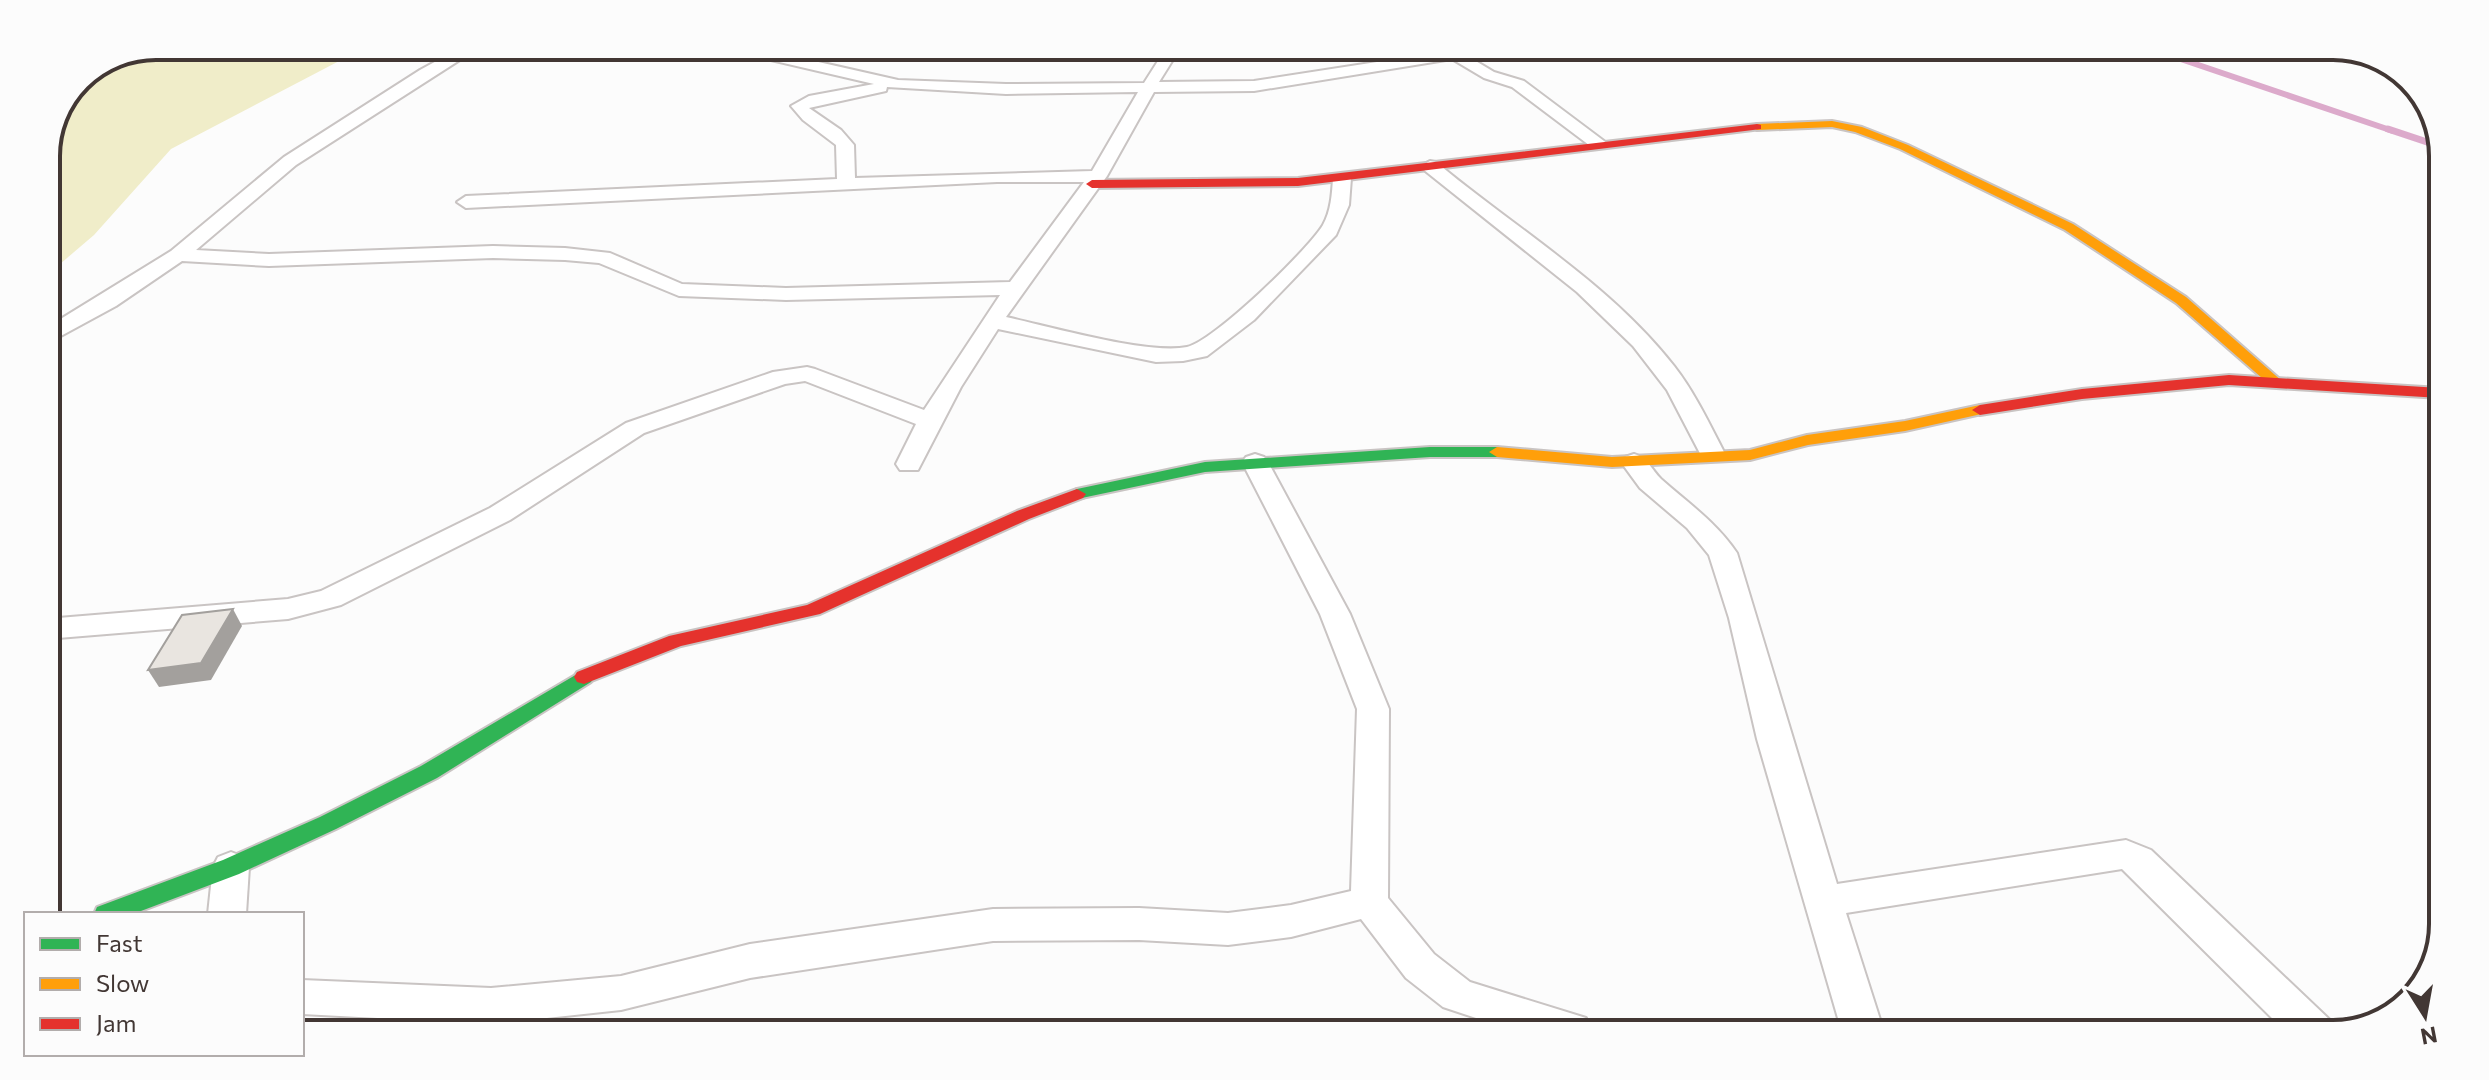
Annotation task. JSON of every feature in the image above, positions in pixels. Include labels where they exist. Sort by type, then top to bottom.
[{"type":"street","points":[[60,329],[178,255],[290,161],[449,60]]},
{"type":"street","points":[[789,60],[898,85],[1006,89],[1254,86],[1416,60]]},
{"type":"street","points":[[909,464],[928,420],[959,366],[1095,180],[1129,127],[1145,88],[1165,60]]},
{"type":"street","points":[[1463,60],[1489,75],[1518,84],[1599,144]]},
{"type":"street","points":[[846,186],[845,145],[824,123],[801,111],[799,106],[815,99],[898,85]]},
{"type":"street","points":[[466,202],[997,177],[1251,184],[1342,178],[1599,144],[1798,123],[1832,124],[1858,129],[2069,227],[2129,263],[2181,300],[2275,382]]},
{"type":"street","points":[[1430,166],[1467,200],[1600,301],[1663,367],[1713,456]]},
{"type":"street","points":[[992,321],[1156,355],[1200,351],[1222,338],[1329,230],[1342,201],[1342,178]]},
{"type":"street","points":[[178,255],[269,260],[493,252],[565,254],[603,257],[679,290],[713,293],[1014,288]]},
{"type":"street","points":[[60,628],[288,609],[331,598],[500,514],[635,428],[781,377],[807,374],[928,420]]},
{"type":"street","points":[[111,912],[231,867],[429,772],[577,680],[676,641],[813,610],[1023,515],[1080,493],[1138,479],[1255,462],[1430,452],[1499,452],[1634,462],[1750,455],[1807,440],[1905,426],[1985,409],[2082,394],[2229,380],[2429,392]]},
{"type":"street","points":[[1255,462],[1339,625],[1364,678],[1373,709],[1367,847],[1369,902],[1420,966],[1457,995],[1536,1020]]},
{"type":"street","points":[[1634,462],[1649,482],[1697,522],[1723,553],[1744,618],[1774,739],[1859,1020]]},
{"type":"street","points":[[1822,901],[2126,854],[2138,860],[2302,1020]]},
{"type":"street","points":[[227,912],[231,867]]},
{"type":"street","points":[[304,997],[491,1006],[621,993],[750,961],[993,925],[1139,924],[1228,929],[1291,921],[1369,902]]},
{"type":"shaded area","points":[[156,60],[341,60],[171,149],[94,235],[60,264],[60,150],[63,131],[80,98],[93,84],[108,73]]},
{"type":"building","points":[[233,609],[201,663],[148,670],[182,615]]},
{"type":"waterway","points":[[2184,60],[2393,131]]},
{"type":"waterway","points":[[2388,129],[2428,142]]},
{"type":"traffic: fast","points":[[1077,494],[1205,467],[1430,452],[1497,452]]},
{"type":"traffic: fast","points":[[111,912],[231,867],[328,823],[429,772],[584,677]]},
{"type":"traffic: slow","points":[[1757,127],[1832,124],[1858,129],[1904,147],[2069,227],[2181,300],[2275,382]]},
{"type":"traffic: slow","points":[[1497,452],[1612,462],[1750,455],[1807,440],[1905,426],[1980,410]]},
{"type":"traffic: jam","points":[[1092,184],[1298,182],[1757,127]]},
{"type":"traffic: jam","points":[[1980,410],[2082,394],[2229,380],[2429,392]]},
{"type":"traffic: jam","points":[[584,677],[676,641],[813,610],[1023,515],[1077,494]]}]
